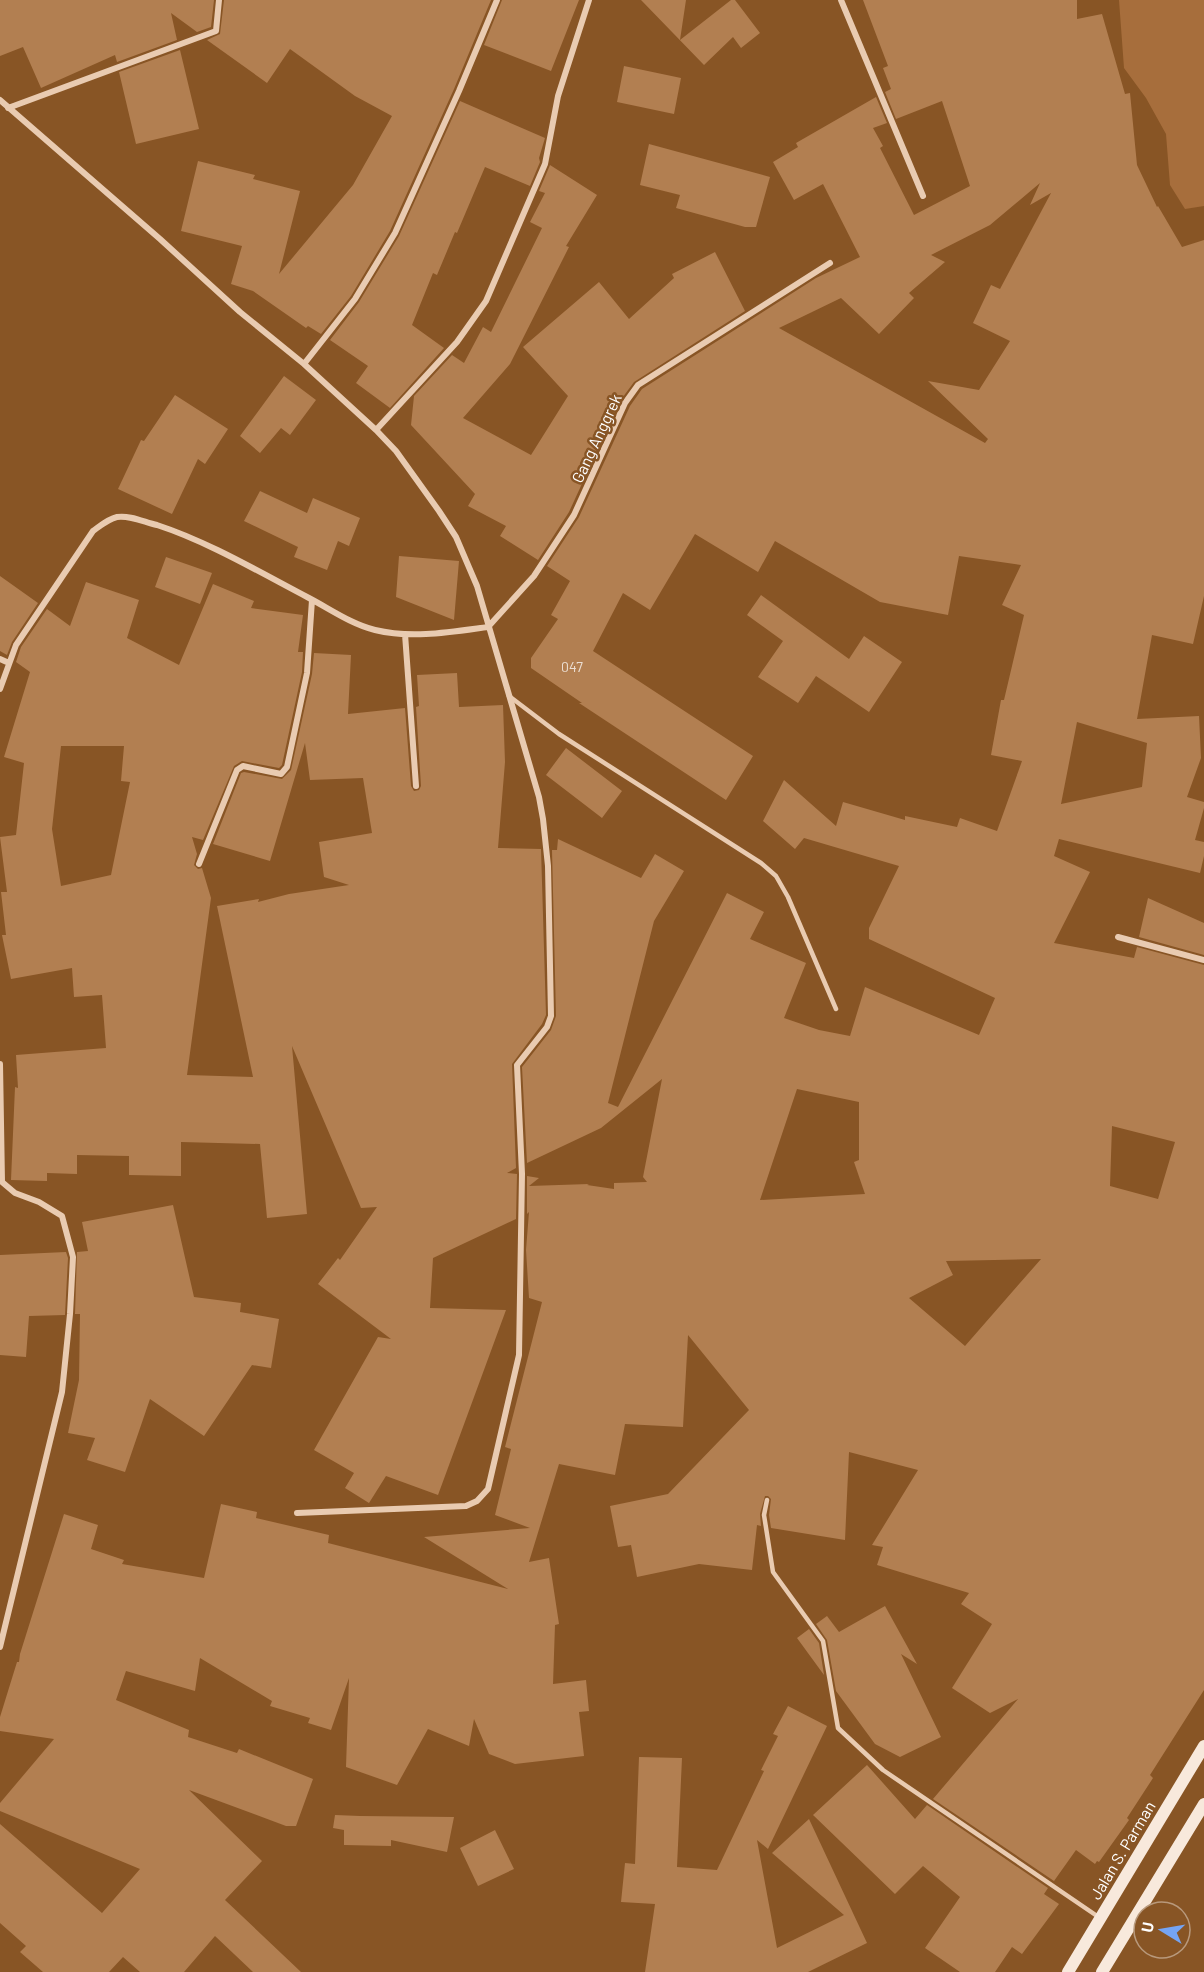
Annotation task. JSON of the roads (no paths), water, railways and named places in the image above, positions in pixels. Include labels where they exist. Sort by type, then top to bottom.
[{"type":"main road","name":"Jalan S. Parman","points":[[1068,1972],[1204,1746]]},
{"type":"main road","points":[[1102,1972],[1204,1804]]},
{"type":"street","points":[[8,108],[216,31],[219,0]]},
{"type":"street","points":[[304,364],[355,299],[394,233],[459,91],[497,0]]},
{"type":"street","points":[[376,430],[457,342],[486,301],[545,164],[558,96],[589,0]]},
{"type":"street","points":[[841,0],[923,196]]},
{"type":"street","points":[[0,100],[240,312],[304,364],[396,451],[456,537],[477,586],[539,797],[546,838],[551,1016],[547,1027],[517,1065],[522,1174],[519,1355],[488,1490],[466,1506],[297,1513]]},
{"type":"street","name":"Gang Anggrek","points":[[488,627],[534,576],[574,515],[625,403],[638,385],[830,263]]},
{"type":"street","points":[[0,689],[16,645],[93,531],[106,521],[117,517],[134,518],[176,531],[374,630],[405,634],[444,633],[488,627]]},
{"type":"street","points":[[199,864],[237,770],[243,766],[281,774],[286,767],[308,673],[312,600]]},
{"type":"street","points":[[405,634],[416,786]]},
{"type":"street","points":[[0,659],[9,663]]},
{"type":"street","points":[[1118,936],[1204,960]]},
{"type":"street","points":[[0,1064],[2,1182],[15,1193],[39,1202],[62,1216],[73,1257],[62,1392],[0,1647]]},
{"type":"lane","points":[[509,696],[559,734],[761,863],[776,876],[788,897],[836,1009]]},
{"type":"lane","points":[[767,1500],[764,1515],[773,1572],[824,1641],[838,1728],[883,1770],[1100,1918]]}]
